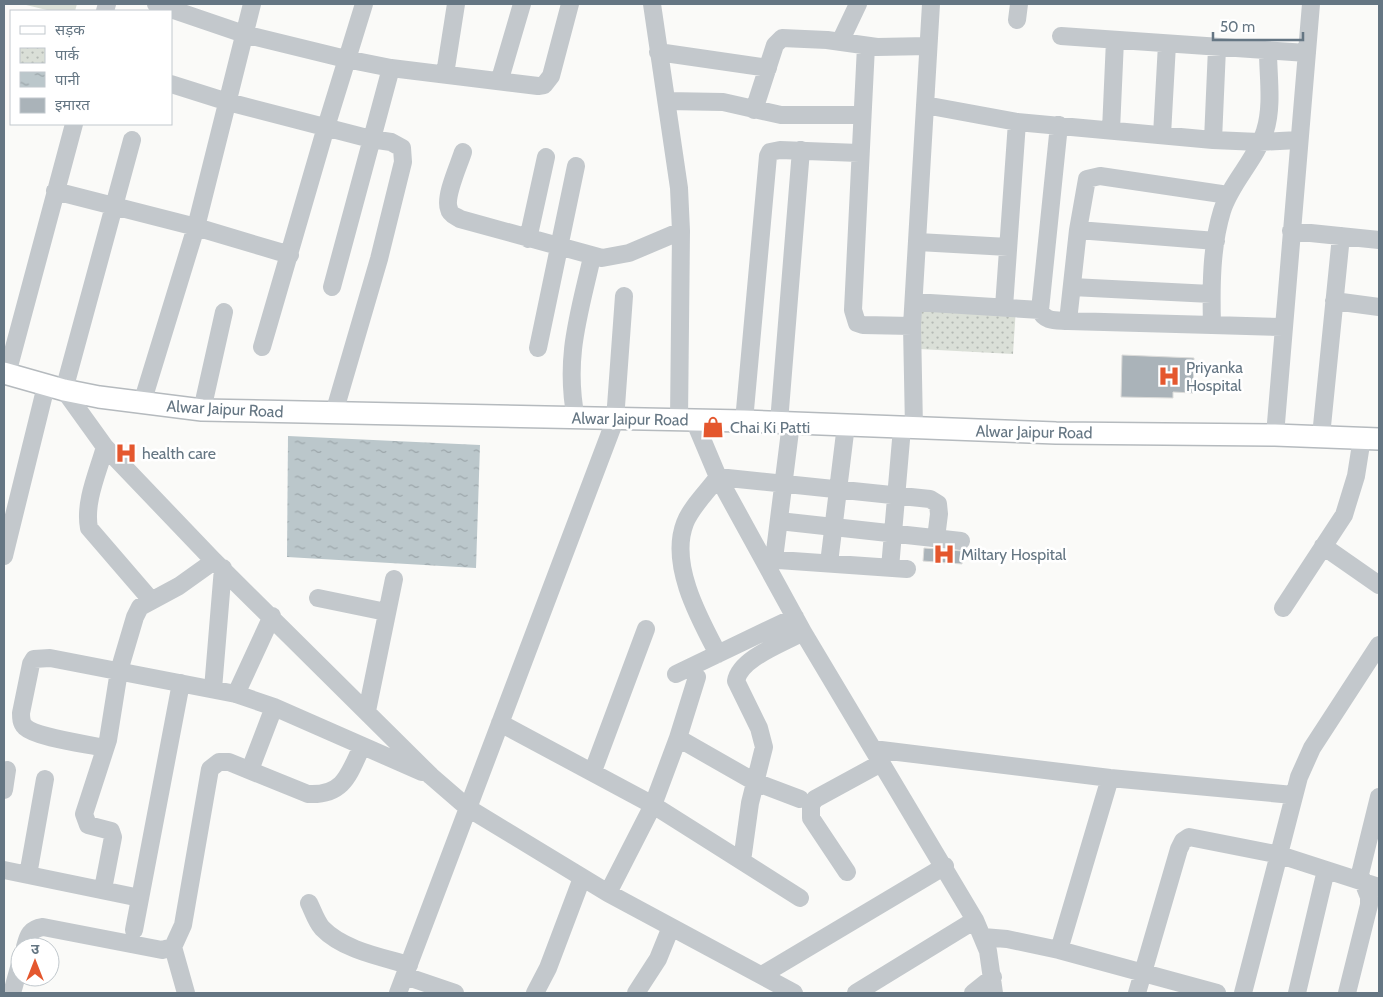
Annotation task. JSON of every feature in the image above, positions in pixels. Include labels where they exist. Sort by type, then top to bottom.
[{"type":"main road","name":"Alwar Jaipur Road","points":[[5,373],[55,388],[142,404],[202,410],[615,420],[744,421],[1056,433],[1275,435],[1371,439]]},
{"type":"street","points":[[156,4],[244,34],[346,59],[391,68],[500,79],[538,86],[547,82],[570,4]]},
{"type":"street","points":[[142,404],[196,227],[252,4]]},
{"type":"street","points":[[262,348],[346,59],[364,4]]},
{"type":"street","points":[[445,74],[456,4]]},
{"type":"street","points":[[500,79],[522,4]]},
{"type":"street","points":[[652,4],[677,168],[681,231],[686,420],[718,477],[769,559],[799,625],[945,866],[975,920],[988,951],[993,985],[973,993]]},
{"type":"street","points":[[840,42],[858,4]]},
{"type":"street","points":[[769,559],[899,568],[894,534],[908,428],[930,4]]},
{"type":"street","points":[[1275,435],[1311,4]]},
{"type":"street","points":[[1061,36],[1307,53]]},
{"type":"street","points":[[754,110],[775,45],[782,38],[840,42],[866,46],[928,46]]},
{"type":"street","points":[[1111,130],[1115,40]]},
{"type":"street","points":[[1162,135],[1167,44]]},
{"type":"street","points":[[866,46],[853,310],[857,323],[863,325],[912,326]]},
{"type":"street","points":[[1213,140],[1217,48]]},
{"type":"street","points":[[1212,325],[1211,294],[1220,220],[1228,195],[1264,133],[1268,115],[1268,51]]},
{"type":"street","points":[[658,52],[768,68]]},
{"type":"street","points":[[332,287],[391,68]]},
{"type":"street","points":[[172,84],[228,102],[371,139],[398,144],[402,148],[403,162],[379,259],[334,413]]},
{"type":"street","points":[[666,102],[723,102],[780,114],[862,115]]},
{"type":"street","points":[[925,105],[1017,122],[1213,140],[1259,142],[1299,140]]},
{"type":"street","points":[[1004,308],[1017,122]]},
{"type":"street","points":[[5,373],[74,125]]},
{"type":"street","points":[[1059,125],[1041,315],[1047,319],[1068,321],[1283,327]]},
{"type":"street","points":[[4,556],[132,140]]},
{"type":"street","points":[[744,421],[768,156],[775,150],[860,153]]},
{"type":"street","points":[[769,559],[778,521],[783,483],[801,150]]},
{"type":"street","points":[[463,152],[448,200],[448,209],[452,214],[528,239],[592,257],[622,256],[681,231]]},
{"type":"street","points":[[528,239],[546,157]]},
{"type":"street","points":[[538,348],[576,166]]},
{"type":"street","points":[[1068,321],[1085,183],[1092,176],[1228,195]]},
{"type":"street","points":[[55,191],[196,227],[290,255]]},
{"type":"street","points":[[1078,230],[1216,241]]},
{"type":"street","points":[[1291,231],[1341,236],[1379,235]]},
{"type":"street","points":[[1321,436],[1341,236]]},
{"type":"street","points":[[918,242],[1008,247]]},
{"type":"street","points":[[576,419],[571,396],[571,351],[592,257]]},
{"type":"street","points":[[1072,287],[1211,294]]},
{"type":"street","points":[[398,993],[615,420],[624,296]]},
{"type":"street","points":[[1334,301],[1379,306]]},
{"type":"street","points":[[914,302],[1040,310]]},
{"type":"street","points":[[202,410],[224,312]]},
{"type":"street","points":[[55,388],[105,447],[219,564],[432,776],[468,808],[608,893],[794,993]]},
{"type":"street","points":[[829,563],[846,425]]},
{"type":"street","points":[[1283,608],[1344,515],[1371,439]]},
{"type":"street","points":[[105,447],[90,500],[89,528],[151,600]]},
{"type":"street","points":[[718,477],[930,499],[938,504],[936,538]]},
{"type":"street","points":[[718,477],[685,522],[680,538],[683,568],[691,598],[718,654]]},
{"type":"street","points":[[778,521],[961,541]]},
{"type":"street","points":[[1323,546],[1379,585]]},
{"type":"street","points":[[103,890],[112,837],[111,831],[88,825],[84,814],[105,748],[119,671],[135,617],[140,607],[151,600],[219,564]]},
{"type":"street","points":[[214,689],[219,564]]},
{"type":"street","points":[[367,711],[394,579]]},
{"type":"street","points":[[318,598],[386,612]]},
{"type":"street","points":[[236,694],[272,616]]},
{"type":"street","points":[[676,674],[718,654],[799,625]]},
{"type":"street","points":[[742,861],[755,782],[764,756],[764,747],[759,728],[736,681],[737,672],[799,625]]},
{"type":"street","points":[[593,771],[646,629]]},
{"type":"street","points":[[1243,993],[1280,855],[1293,795],[1312,748],[1379,645]]},
{"type":"street","points":[[105,748],[32,731],[24,727],[21,721],[21,712],[31,664],[34,659],[50,658],[236,694],[274,707],[432,776]]},
{"type":"street","points":[[608,893],[653,805],[678,738],[697,677]]},
{"type":"street","points":[[134,930],[181,683]]},
{"type":"street","points":[[253,762],[274,707]]},
{"type":"street","points":[[500,723],[593,771],[653,805],[800,898]]},
{"type":"street","points":[[678,738],[755,782],[800,799]]},
{"type":"street","points":[[186,993],[173,946],[183,925],[210,769],[218,762],[229,762],[308,794],[322,795],[342,785],[362,746]]},
{"type":"street","points":[[847,872],[811,818],[811,804],[815,798],[877,756],[1293,795]]},
{"type":"street","points":[[4,790],[8,770]]},
{"type":"street","points":[[1059,950],[1110,778]]},
{"type":"street","points":[[28,875],[45,779]]},
{"type":"street","points":[[1347,993],[1369,904],[1369,896],[1362,882],[1362,863],[1375,828],[1379,797]]},
{"type":"street","points":[[1137,993],[1182,841],[1189,837],[1280,855],[1379,887]]},
{"type":"street","points":[[762,975],[945,866]]},
{"type":"street","points":[[4,870],[140,898]]},
{"type":"street","points":[[1296,993],[1326,870]]},
{"type":"street","points":[[535,993],[548,968],[582,878]]},
{"type":"street","points":[[309,903],[322,928],[332,935],[358,949],[455,993]]},
{"type":"street","points":[[856,993],[975,920]]},
{"type":"street","points":[[27,937],[34,928],[43,927],[162,950],[173,946]]},
{"type":"street","points":[[636,993],[658,959],[671,927]]},
{"type":"street","points":[[983,937],[1007,939],[1059,950],[1217,993]]},
{"type":"green space","points":[[22,4],[77,4],[75,10],[47,10]]},
{"type":"green space","points":[[921,303],[1016,307],[1013,354],[919,349]]},
{"type":"water","points":[[288,436],[480,445],[476,568],[287,557]]},
{"type":"building","points":[[1122,355],[1194,358],[1193,393],[1173,392],[1173,398],[1121,397]]},
{"type":"building","points":[[924,548],[963,551],[962,564],[923,561]]},
{"type":"place","name":"Priyanka Hospital","points":[[1169,376]]},
{"type":"place","name":"Chai Ki Patti","points":[[713,427]]},
{"type":"place","name":"health care","points":[[126,453]]},
{"type":"place","name":"Miltary Hospital","points":[[944,554]]}]
